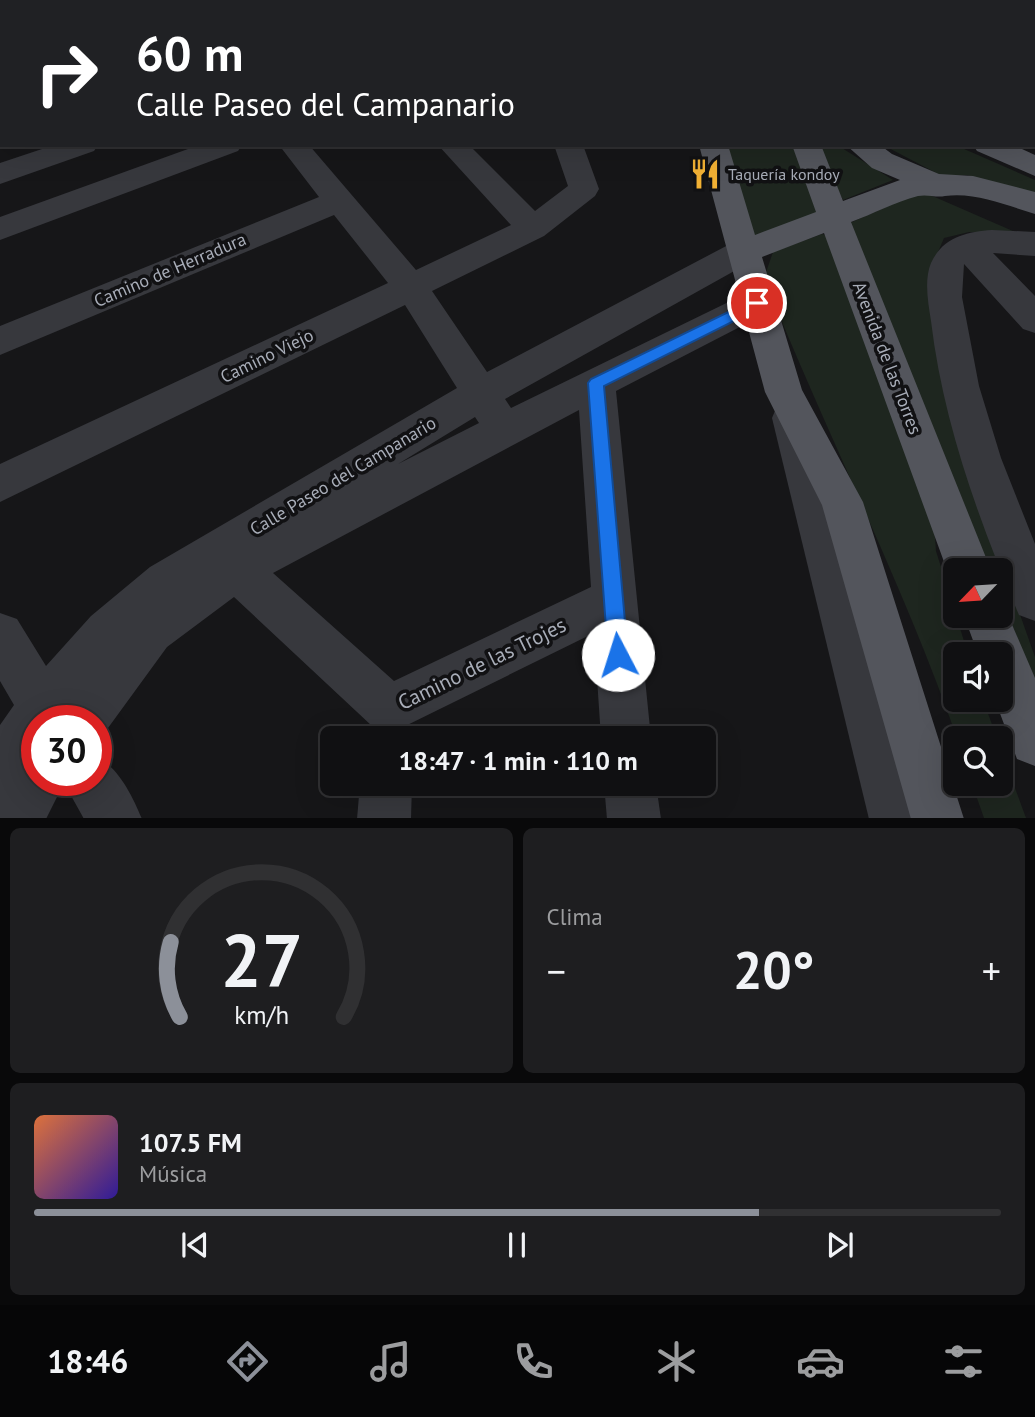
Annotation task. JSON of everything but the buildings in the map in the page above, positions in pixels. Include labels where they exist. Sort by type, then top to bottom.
[{"type":"main road","points":[[714,147],[784,392],[842,502],[938,818]]},
{"type":"main road","name":"Avenida de las Torres","points":[[807,147],[964,558]]},
{"type":"main road","points":[[863,147],[882,161],[931,183],[1035,222]]},
{"type":"main road","points":[[992,147],[1035,166]]},
{"type":"main road","points":[[742,253],[909,188],[931,183],[971,185],[1035,202]]},
{"type":"main road","points":[[992,628],[1035,741]]},
{"type":"street","points":[[0,153],[18,147]]},
{"type":"street","points":[[0,174],[78,147]]},
{"type":"street","points":[[0,229],[223,147]]},
{"type":"street","points":[[295,147],[411,287],[482,393],[503,430]]},
{"type":"street","points":[[454,147],[533,228]]},
{"type":"street","name":"Camino Viejo","points":[[0,484],[533,228],[584,189],[569,147]]},
{"type":"street","name":"Camino de Herradura","points":[[0,341],[340,200]]},
{"type":"street","points":[[1035,244],[1012,242],[966,245],[951,257],[944,282],[952,361],[986,475],[1035,599]]},
{"type":"street","points":[[966,245],[1035,259]]},
{"type":"street","points":[[966,245],[1035,319]]},
{"type":"street","name":"Calle Paseo del Campanario","points":[[65,705],[107,632],[166,582],[482,393],[742,253]]},
{"type":"street","name":"Calle Paseo del Campanario","points":[[71,705],[151,631],[236,569],[503,430],[757,303]]},
{"type":"street","points":[[596,383],[625,726]]},
{"type":"street","points":[[784,392],[896,818]]},
{"type":"street","name":"Camino de las Trojes","points":[[236,569],[389,724],[613,600]]},
{"type":"street","points":[[0,636],[51,705]]},
{"type":"street","name":"Calle Paseo del Campanario","points":[[0,769],[21,750]]},
{"type":"street","points":[[16,818],[30,796]]},
{"type":"street","points":[[100,796],[116,818]]},
{"type":"street","points":[[384,818],[385,796]]},
{"type":"street","points":[[631,796],[634,818]]},
{"type":"shaded area","points":[[727,147],[798,147],[823,213],[752,242]]},
{"type":"shaded area","points":[[816,147],[840,147],[893,180],[843,200]]},
{"type":"shaded area","points":[[887,147],[960,147],[1035,180],[1035,195],[967,175],[942,176]]},
{"type":"shaded area","points":[[921,191],[1022,235],[969,232],[944,238],[938,252],[966,462],[1000,558],[985,558],[850,223]]},
{"type":"shaded area","points":[[822,234],[828,236],[934,525],[936,551],[943,574],[943,628],[960,628],[964,642],[943,642],[943,701],[888,564],[764,278],[773,252]]},
{"type":"shaded area","points":[[1013,595],[1035,657],[1035,682],[1013,628]]},
{"type":"shaded area","points":[[947,712],[987,712],[993,726],[952,726]]},
{"type":"shaded area","points":[[1013,783],[1026,818],[984,818],[976,796],[1013,796]]},
{"type":"place","name":"Taquería kondoy","points":[[705,174]]},
{"type":"route","points":[[618,655],[596,383],[757,303]]}]
